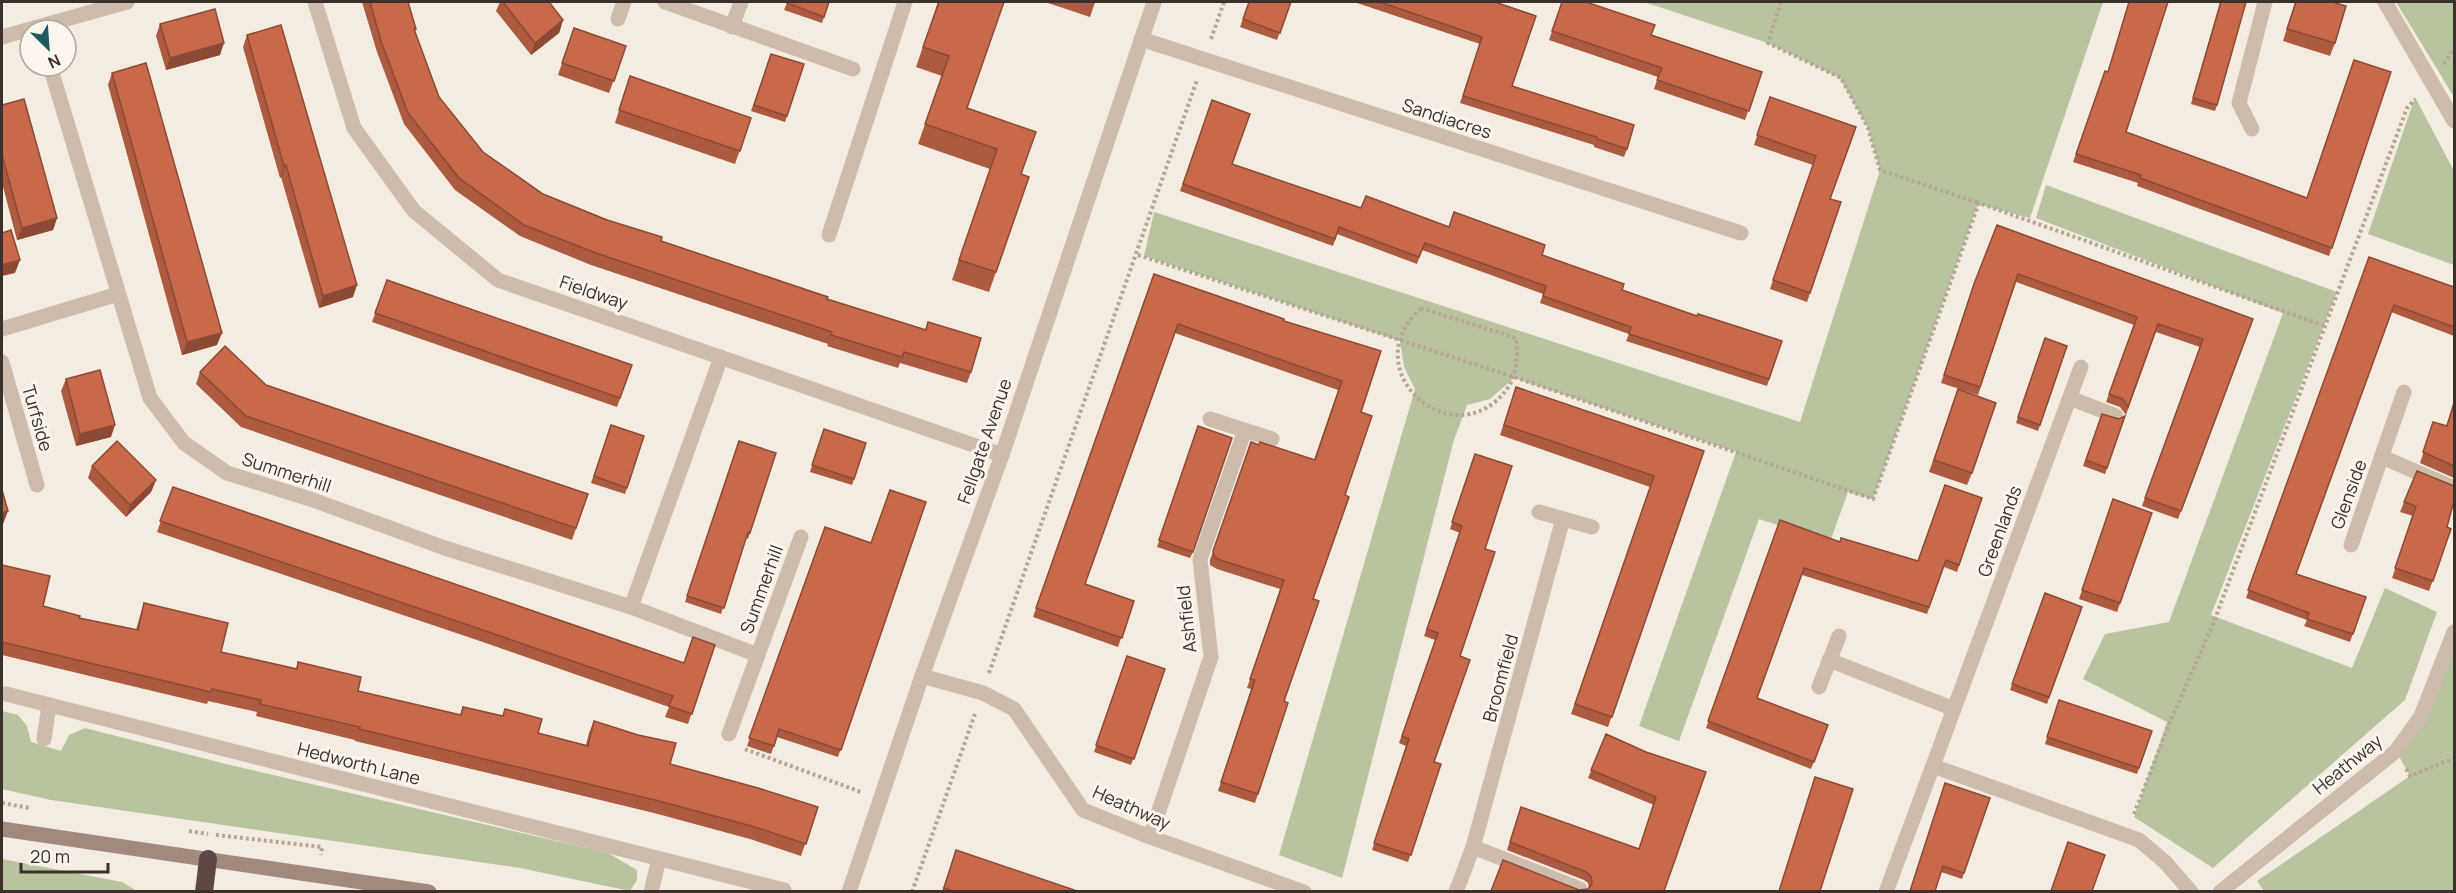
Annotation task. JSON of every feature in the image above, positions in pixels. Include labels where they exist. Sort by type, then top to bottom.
[{"type":"highway","points":[[204,891],[208,859]]},
{"type":"street","points":[[73,18],[127,2]]},
{"type":"street","name":"Fieldway","points":[[315,2],[354,128],[414,211],[498,280],[1002,455]]},
{"type":"street","points":[[618,19],[624,2]]},
{"type":"street","points":[[665,2],[853,69]]},
{"type":"street","points":[[732,27],[741,2]]},
{"type":"street","points":[[830,235],[905,2]]},
{"type":"street","name":"Fellgate Avenue","points":[[849,891],[922,676],[1002,455],[1154,2]]},
{"type":"street","points":[[2252,129],[2239,103],[2265,2]]},
{"type":"street","points":[[2385,2],[2454,121]]},
{"type":"street","points":[[2,37],[18,33]]},
{"type":"street","name":"Sandiacres","points":[[1141,39],[1741,232]]},
{"type":"street","name":"Summerhill","points":[[54,78],[150,398],[184,444],[227,473],[313,500],[445,548],[631,607],[758,655]]},
{"type":"street","points":[[2,329],[118,294]]},
{"type":"street","points":[[631,607],[721,357]]},
{"type":"street","name":"Turfside","points":[[2,362],[37,485]]},
{"type":"street","name":"Greenlands","points":[[1886,891],[2081,367]]},
{"type":"street","name":"Glenside","points":[[2350,545],[2404,392]]},
{"type":"street","points":[[2070,398],[2116,416]]},
{"type":"street","points":[[1210,419],[1272,439]]},
{"type":"street","name":"Ashfield","points":[[1150,837],[1211,657],[1200,560],[1245,430]]},
{"type":"street","name":"Glenside","points":[[2382,457],[2454,488]]},
{"type":"street","points":[[1539,512],[1592,527]]},
{"type":"street","name":"Broomfield","points":[[1456,891],[1473,847],[1563,519]]},
{"type":"street","name":"Summerhill","points":[[729,734],[801,537]]},
{"type":"street","name":"Heathway","points":[[2220,891],[2396,751],[2421,716],[2454,632]]},
{"type":"street","points":[[1819,687],[1839,636]]},
{"type":"street","points":[[1829,660],[1954,709]]},
{"type":"street","name":"Heathway","points":[[922,676],[982,693],[1014,709],[1083,810],[1150,837],[1304,891]]},
{"type":"street","name":"Hedworth Lane","points":[[6,694],[784,890]]},
{"type":"street","points":[[44,739],[49,705]]},
{"type":"street","points":[[1933,766],[2139,840],[2165,862],[2191,891]]},
{"type":"street","points":[[2,829],[429,891]]},
{"type":"street","points":[[1473,847],[1580,889]]},
{"type":"street","points":[[651,891],[659,859]]},
{"type":"path","points":[[912,891],[1138,255],[1224,2]]},
{"type":"path","points":[[1781,2],[1768,43],[1841,78],[1868,128],[1880,170],[2325,326]]},
{"type":"path","points":[[2126,835],[2170,722],[2213,624],[2407,108],[2432,83]]},
{"type":"path","points":[[1138,255],[1514,377],[1873,499],[1979,203]]},
{"type":"path","points":[[1421,308],[1516,338],[1518,358],[1514,377],[1504,394],[1489,407],[1470,414],[1450,415],[1430,408],[1415,397],[1404,381],[1398,361],[1400,341],[1408,323],[1421,308]]},
{"type":"path","points":[[729,734],[747,751],[880,799]]},
{"type":"path","points":[[2396,751],[2410,776],[2454,758]]},
{"type":"path","points":[[2,803],[32,808]]},
{"type":"path","points":[[183,831],[322,847]]},
{"type":"green space","points":[[1644,2],[2103,2],[2030,218],[1978,204],[1873,499],[1848,492],[1830,542],[1759,519],[1679,741],[1639,726],[1736,452],[1514,378],[1490,399],[1467,405],[1453,443],[1342,878],[1279,855],[1415,389],[1404,367],[1400,341],[1144,256],[1154,212],[1800,422],[1880,170],[1868,128],[1840,78],[1768,43]]},
{"type":"green space","points":[[2396,2],[2454,2],[2454,97]]},
{"type":"green space","points":[[2415,97],[2454,171],[2454,265],[2368,234]]},
{"type":"green space","points":[[2046,185],[2337,292],[2211,615],[2352,668],[2385,588],[2437,612],[2405,700],[2213,868],[2134,817],[2167,722],[2083,679],[2105,634],[2169,622],[2283,313],[2036,218]]},
{"type":"green space","points":[[2454,632],[2454,891],[2264,891],[2257,881],[2410,776],[2396,751]]},
{"type":"green space","points":[[2,711],[18,715],[27,726],[31,742],[61,751],[69,735],[85,728],[226,764],[608,853],[637,870],[637,880],[630,891],[520,868],[51,800],[2,789]]},
{"type":"green space","points":[[2,859],[122,882],[137,891],[2,891]]},
{"type":"building","points":[[370,2],[408,2],[416,29],[414,29],[439,97],[483,152],[543,194],[607,220],[662,237],[661,241],[828,297],[827,299],[926,330],[928,322],[981,338],[971,372],[904,352],[902,357],[831,335],[832,332],[596,253],[524,225],[459,178],[408,113],[381,41]]},
{"type":"building","points":[[503,2],[549,2],[563,20],[535,43]]},
{"type":"building","points":[[787,2],[829,2],[824,17]]},
{"type":"building","points":[[939,2],[1004,2],[967,108],[1036,132],[1021,174],[1029,177],[996,272],[959,260],[997,149],[925,124],[949,56],[923,47]]},
{"type":"building","points":[[1249,2],[1291,2],[1280,33],[1243,19]]},
{"type":"building","points":[[1380,2],[1495,2],[1536,16],[1512,86],[1634,125],[1627,149],[1597,139],[1597,137],[1463,96],[1482,37]]},
{"type":"building","points":[[1562,2],[1586,2],[1655,25],[1651,35],[1762,72],[1749,111],[1657,80],[1662,68],[1552,31]]},
{"type":"building","points":[[2129,2],[2168,2],[2126,132],[2307,198],[2354,60],[2391,72],[2332,248],[2140,178],[2141,175],[2076,154],[2105,71],[2108,72]]},
{"type":"building","points":[[2221,2],[2246,2],[2217,105],[2193,98]]},
{"type":"building","points":[[2296,2],[2332,2],[2346,6],[2335,43],[2287,29]]},
{"type":"building","points":[[215,9],[224,43],[170,58],[160,24]]},
{"type":"building","points":[[281,25],[357,285],[323,296],[247,35]]},
{"type":"building","points":[[574,28],[626,46],[614,81],[562,63]]},
{"type":"building","points":[[771,54],[804,64],[787,116],[754,105]]},
{"type":"building","points":[[146,63],[222,333],[187,342],[112,73]]},
{"type":"building","points":[[630,76],[751,118],[740,151],[619,110]]},
{"type":"building","points":[[1770,97],[1856,127],[1830,199],[1841,202],[1810,293],[1773,280],[1816,156],[1757,135]]},
{"type":"building","points":[[24,99],[57,218],[22,228],[2,155],[2,105]]},
{"type":"building","points":[[1212,100],[1250,114],[1232,164],[1361,208],[1366,196],[1449,227],[1454,212],[1545,245],[1542,255],[1624,284],[1622,290],[1697,316],[1698,314],[1782,341],[1769,379],[1629,334],[1631,327],[1543,296],[1546,286],[1425,243],[1419,257],[1339,227],[1335,239],[1183,184]]},
{"type":"building","points":[[1997,225],[2253,319],[2181,511],[2145,498],[2203,339],[2158,324],[2128,407],[2123,399],[2109,394],[2137,317],[2018,274],[1980,387],[1944,375],[1974,284]]},
{"type":"building","points":[[11,230],[20,260],[2,265],[2,233]]},
{"type":"building","points":[[2369,257],[2454,287],[2454,327],[2394,305],[2296,574],[2366,597],[2353,634],[2307,619],[2309,613],[2248,590]]},
{"type":"building","points":[[1154,274],[1284,319],[1284,321],[1381,351],[1361,412],[1372,416],[1345,495],[1349,497],[1313,599],[1319,601],[1284,701],[1288,703],[1258,794],[1221,782],[1255,680],[1250,679],[1284,580],[1220,560],[1214,556],[1213,551],[1251,442],[1259,445],[1260,442],[1315,460],[1342,381],[1178,324],[1085,584],[1134,601],[1122,638],[1036,608]]},
{"type":"building","points":[[387,280],[632,365],[620,398],[375,313]]},
{"type":"building","points":[[2045,338],[2067,346],[2040,425],[2018,417]]},
{"type":"building","points":[[225,346],[266,385],[588,494],[576,528],[246,416],[200,372]]},
{"type":"building","points":[[100,370],[115,425],[80,434],[66,379]]},
{"type":"building","points":[[1516,387],[1704,451],[1612,717],[1575,704],[1654,476],[1504,425]]},
{"type":"building","points":[[1958,389],[1996,403],[1972,473],[1934,460]]},
{"type":"building","points":[[2454,403],[2454,466],[2423,452],[2433,422],[2447,426]]},
{"type":"building","points":[[2102,414],[2119,419],[2125,416],[2107,468],[2086,460]]},
{"type":"building","points":[[611,425],[644,436],[627,488],[594,476]]},
{"type":"building","points":[[1198,426],[1232,438],[1193,552],[1159,540]]},
{"type":"building","points":[[824,429],[866,443],[854,479],[812,465]]},
{"type":"building","points":[[117,441],[156,480],[130,505],[92,466]]},
{"type":"building","points":[[739,441],[776,453],[724,608],[687,596]]},
{"type":"building","points":[[1475,454],[1512,466],[1485,549],[1495,552],[1460,656],[1470,660],[1434,762],[1441,764],[1411,855],[1374,843],[1409,739],[1402,736],[1438,633],[1427,629],[1462,526],[1452,522]]},
{"type":"building","points":[[2417,471],[2454,486],[2454,501],[2447,527],[2451,529],[2433,581],[2395,568],[2416,506],[2404,502]]},
{"type":"building","points":[[1945,485],[1982,498],[1959,565],[1946,560],[1929,607],[1804,568],[1757,698],[1828,725],[1814,762],[1708,721],[1780,520],[1840,542],[1841,538],[1918,561]]},
{"type":"building","points":[[173,487],[684,663],[693,637],[715,645],[692,714],[669,706],[673,696],[160,521]]},
{"type":"building","points":[[2,490],[8,511],[2,513]]},
{"type":"building","points":[[890,490],[926,502],[841,750],[779,729],[774,746],[749,738],[825,527],[871,543]]},
{"type":"building","points":[[2113,499],[2152,513],[2120,603],[2082,590]]},
{"type":"building","points":[[2,565],[50,576],[43,606],[80,616],[79,618],[138,630],[144,603],[228,623],[221,652],[297,669],[298,662],[361,677],[358,691],[461,715],[463,707],[503,716],[505,709],[542,719],[538,733],[588,746],[594,721],[638,735],[676,743],[670,764],[818,807],[806,844],[755,827],[659,801],[260,704],[261,700],[212,689],[211,692],[2,642]]},
{"type":"building","points":[[2045,593],[2082,607],[2049,697],[2012,684]]},
{"type":"building","points":[[1127,656],[1165,669],[1134,759],[1096,745]]},
{"type":"building","points":[[2059,700],[2152,731],[2139,768],[2047,737]]},
{"type":"building","points":[[1606,734],[1646,752],[1706,772],[1664,891],[1491,891],[1503,860],[1579,890],[1588,889],[1592,884],[1591,876],[1586,872],[1510,842],[1521,807],[1639,849],[1656,797],[1591,770]]},
{"type":"building","points":[[1815,777],[1853,789],[1820,891],[1779,891]]},
{"type":"building","points":[[1945,783],[1990,798],[1964,873],[1943,866],[1935,891],[1910,891]]},
{"type":"building","points":[[2068,842],[2105,855],[2092,891],[2051,891]]},
{"type":"building","points":[[956,850],[1077,891],[953,891],[944,888]]}]
